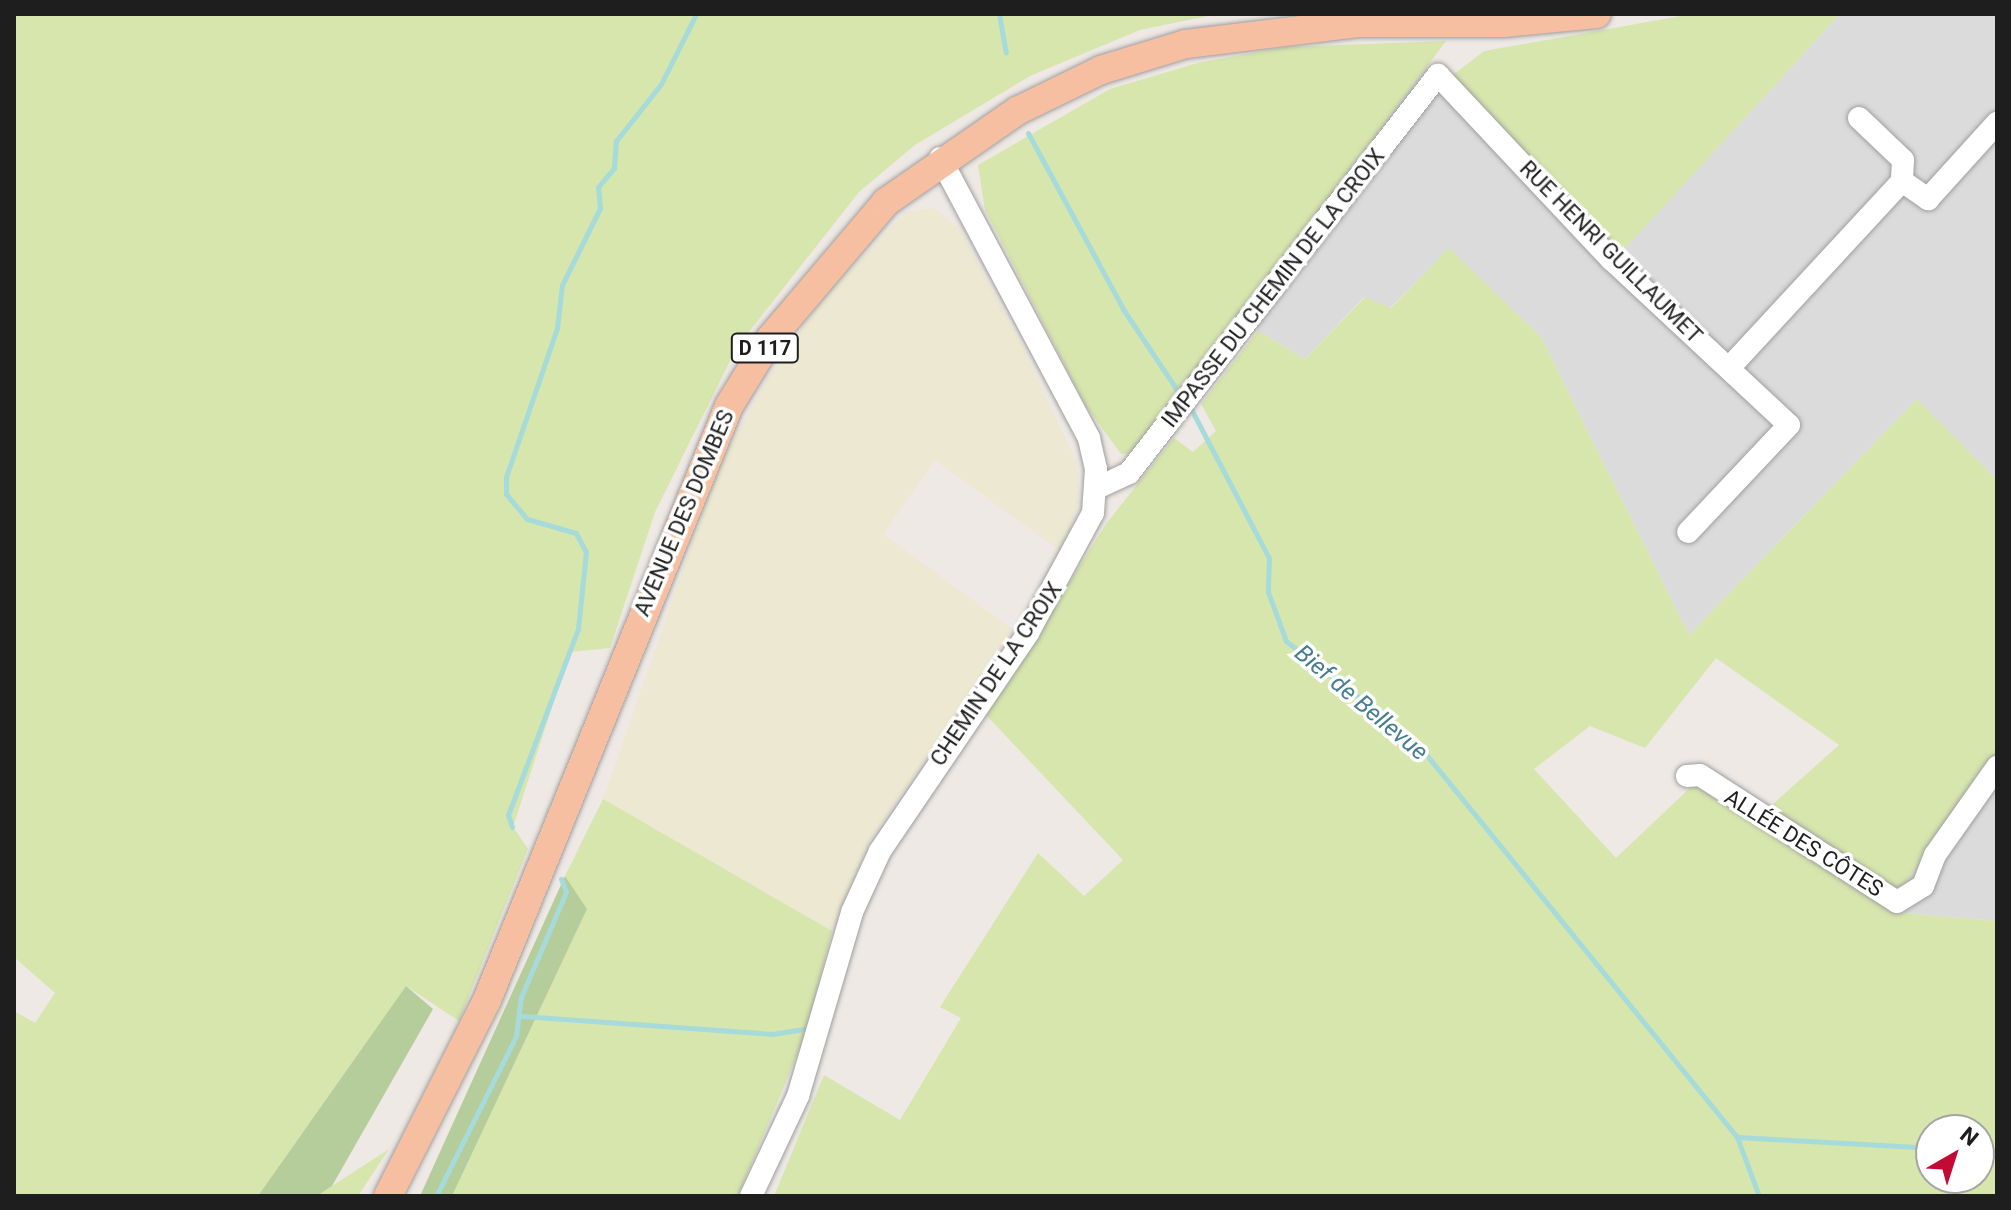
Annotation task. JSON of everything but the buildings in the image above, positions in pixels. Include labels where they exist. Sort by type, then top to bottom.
[{"type":"main road","name":"AVENUE DES DOMBES","points":[[388,1196],[452,1082],[729,406],[830,263],[886,202],[940,158],[1101,70],[1186,44],[1360,23],[1503,23],[1597,14]]},
{"type":"street","name":"RUE HENRI GUILLAUMET","points":[[1438,75],[1611,259],[1789,425],[1688,532]]},
{"type":"street","name":"IMPASSE DU CHEMIN DE LA CROIX","points":[[1097,488],[1129,473],[1438,75]]},
{"type":"street","points":[[1729,368],[1902,181],[1903,160],[1859,118]]},
{"type":"street","points":[[1902,181],[1928,199],[1997,123]]},
{"type":"street","name":"CHEMIN DE LA CROIX","points":[[751,1196],[798,1096],[852,912],[880,851],[1074,558],[1097,488],[1089,438],[940,158]]},
{"type":"street","name":"ALLÉE DES CÔTES","points":[[1687,776],[1700,775],[1897,902],[1923,886],[1935,855],[1997,767]]},
{"type":"shaded area","points":[[1840,14],[1997,14],[1997,480],[1916,400],[1689,635],[1541,337],[1449,249],[1390,308],[1364,297],[1305,359],[1258,331],[1250,301],[1425,68],[1449,78],[1618,255]]},
{"type":"shaded area","points":[[934,208],[959,228],[1021,344],[1077,462],[1079,499],[1063,553],[935,460],[883,534],[1012,629],[868,844],[832,931],[603,799],[719,466],[767,379],[823,298],[906,212]]},
{"type":"shaded area","points":[[1997,754],[1997,921],[1904,913],[1903,886]]},
{"type":"green space","points":[[14,14],[1218,14],[1140,30],[1030,76],[915,145],[859,192],[737,347],[655,512],[610,648],[570,652],[513,827],[528,849],[459,1021],[406,986],[258,1196],[14,1196],[14,1011],[35,1023],[55,993],[14,957]]},
{"type":"green space","points":[[1692,14],[1840,14],[1618,256],[1449,78],[1484,51]]},
{"type":"green space","points":[[1446,41],[1137,453],[1121,454],[1086,406],[985,210],[978,165],[1110,89],[1201,62],[1288,47]]},
{"type":"green space","points":[[1449,248],[1541,337],[1689,635],[1917,399],[1997,480],[1997,754],[1903,886],[1893,889],[1764,812],[1839,745],[1716,658],[1645,748],[1590,726],[1534,769],[1616,858],[1693,785],[1904,913],[1997,921],[1997,1196],[774,1196],[824,1075],[900,1120],[961,1018],[940,1007],[1038,853],[1084,896],[1123,860],[986,715],[1106,524],[1174,438],[1193,452],[1216,431],[1201,404],[1258,331],[1305,359],[1365,297],[1391,308]]},
{"type":"green space","points":[[603,799],[832,931],[805,1036],[738,1196],[452,1196],[587,909],[565,876]]},
{"type":"green space","points":[[565,876],[587,909],[452,1196],[420,1196]]},
{"type":"green space","points":[[406,986],[433,1009],[332,1186],[317,1196],[258,1196]]},
{"type":"green space","points":[[389,1149],[358,1196],[317,1196],[332,1186]]},
{"type":"waterway","points":[[512,827],[508,815],[578,629],[586,552],[576,533],[527,519],[506,494],[506,477],[557,328],[562,285],[600,208],[598,187],[614,168],[616,141],[661,84],[696,14]]},
{"type":"waterway","name":"Bief de Bellevue","points":[[999,14],[1006,52]]},
{"type":"waterway","name":"Bief de Bellevue","points":[[1028,133],[1123,309],[1181,396]]},
{"type":"waterway","name":"Bief de Bellevue","points":[[1190,407],[1269,558],[1268,592],[1286,641],[1416,742],[1737,1137],[1915,1147]]},
{"type":"waterway","points":[[436,1196],[516,1036],[521,997],[566,892],[561,879]]},
{"type":"waterway","points":[[522,1016],[772,1034],[804,1029]]},
{"type":"waterway","points":[[1737,1137],[1759,1196]]}]
